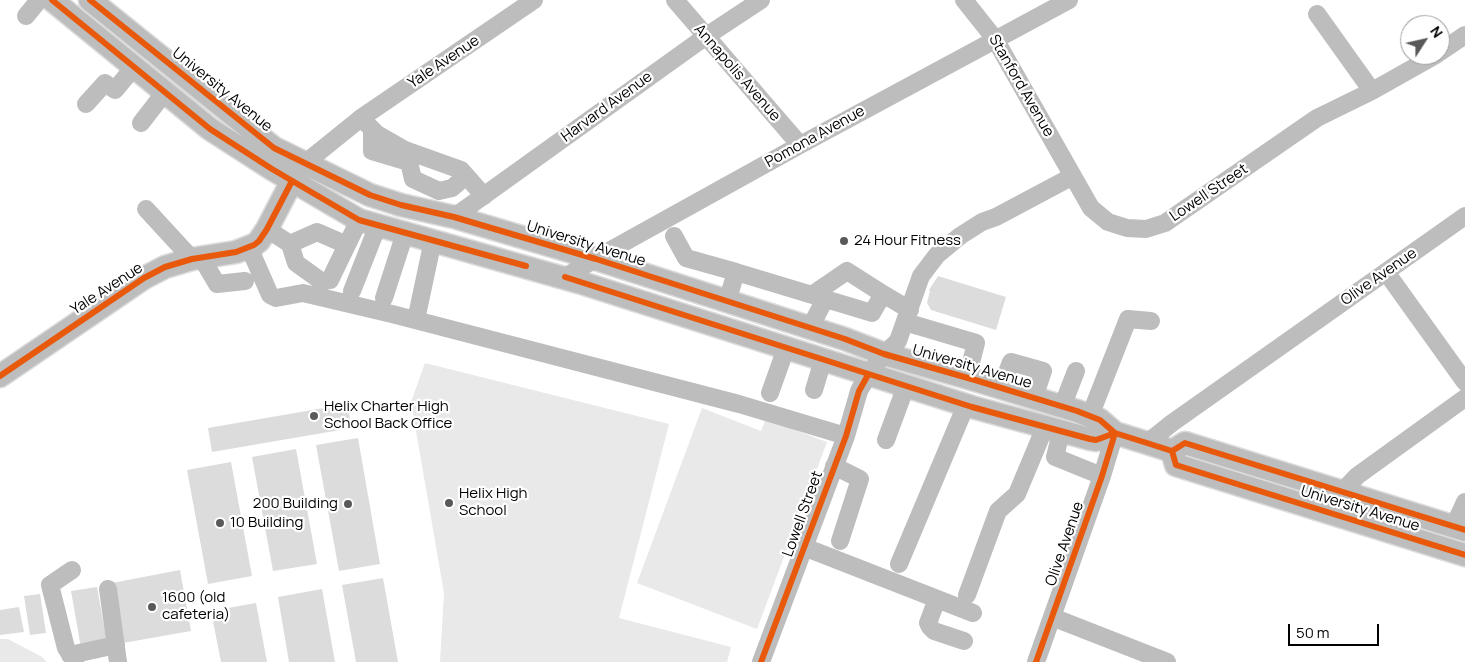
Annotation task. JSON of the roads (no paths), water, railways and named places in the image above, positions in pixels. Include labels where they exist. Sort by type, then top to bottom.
[{"type":"main road","name":"University Avenue","points":[[52,0],[210,130],[219,143],[298,172],[401,205],[454,217],[596,259],[810,328],[884,354],[1090,416],[1100,420],[1116,433],[1172,451],[1185,443],[1459,528]]},
{"type":"main road","name":"University Avenue","points":[[90,0],[274,148],[298,172],[369,223],[564,278],[966,405],[1096,440],[1116,433]]},
{"type":"main road","name":"Yale Avenue","points":[[0,376],[144,278],[165,267],[197,258],[236,252],[257,240],[298,172]]},
{"type":"main road","name":"University Avenue","points":[[1172,451],[1176,465],[1465,555]]},
{"type":"street","points":[[26,16],[39,0]]},
{"type":"street","name":"Yale Avenue","points":[[298,172],[534,0]]},
{"type":"street","name":"Annapolis Avenue","points":[[675,0],[800,145]]},
{"type":"street","name":"Harvard Avenue","points":[[454,217],[705,37],[761,0]]},
{"type":"street","name":"Stanford Avenue","points":[[964,0],[995,39],[1072,176]]},
{"type":"street","name":"Pomona Avenue","points":[[564,278],[800,145],[1069,0]]},
{"type":"street","points":[[1317,14],[1372,91]]},
{"type":"street","points":[[1450,45],[1465,35]]},
{"type":"street","name":"Lowell Street","points":[[762,662],[846,436],[860,391],[868,375],[884,354],[898,341],[922,276],[937,255],[960,236],[982,222],[996,217],[1072,176],[1091,208],[1103,219],[1127,228],[1146,229],[1156,227],[1173,218],[1317,118],[1372,91],[1418,65]]},
{"type":"street","points":[[86,104],[105,83],[115,90],[134,67]]},
{"type":"street","points":[[141,123],[165,92]]},
{"type":"street","points":[[366,123],[377,134],[405,150],[460,170],[484,196]]},
{"type":"street","points":[[366,123],[372,151],[409,162],[413,179],[440,191],[452,188],[466,176]]},
{"type":"street","points":[[146,209],[197,258],[217,284],[244,281]]},
{"type":"street","name":"Olive Avenue","points":[[1147,443],[1172,422],[1465,216]]},
{"type":"street","points":[[290,244],[296,264],[321,281],[330,280],[347,245],[369,223]]},
{"type":"street","points":[[352,290],[369,223]]},
{"type":"street","points":[[347,245],[317,232],[290,244],[257,240],[270,295],[276,298],[303,293],[416,320],[739,404],[846,436]]},
{"type":"street","points":[[384,298],[405,233]]},
{"type":"street","points":[[674,236],[686,258],[872,313],[883,294]]},
{"type":"street","points":[[416,320],[433,240]]},
{"type":"street","points":[[810,328],[818,297],[847,271],[883,294],[907,316],[976,343],[967,378]]},
{"type":"street","points":[[727,302],[736,272]]},
{"type":"street","points":[[1386,272],[1465,382]]},
{"type":"street","points":[[1090,416],[1128,319],[1151,321]]},
{"type":"street","points":[[770,393],[786,348]]},
{"type":"street","points":[[814,390],[822,360]]},
{"type":"street","points":[[1062,407],[1076,370]]},
{"type":"street","points":[[886,440],[906,386]]},
{"type":"street","points":[[1331,513],[1342,492],[1357,476],[1465,398]]},
{"type":"street","points":[[899,564],[966,405]]},
{"type":"street","points":[[1053,429],[1055,456],[1102,476]]},
{"type":"street","points":[[967,595],[998,511],[1017,494],[1053,429]]},
{"type":"street","name":"Olive Avenue","points":[[1036,662],[1116,433]]},
{"type":"street","points":[[834,466],[860,479],[840,541]]},
{"type":"street","points":[[1459,528],[1465,502]]},
{"type":"street","points":[[804,547],[974,613]]},
{"type":"street","points":[[72,570],[50,585],[66,648],[73,658],[117,653],[108,590]]},
{"type":"street","points":[[937,599],[928,623],[930,628],[964,641]]},
{"type":"street","points":[[1052,618],[1167,662]]},
{"type":"place","name":"24 Hour Fitness","points":[[844,241]]},
{"type":"place","name":"Helix Charter High School Back Office","points":[[314,416]]},
{"type":"place","name":"Helix High School","points":[[449,503]]},
{"type":"place","name":"200 Building","points":[[348,504]]},
{"type":"place","name":"10 Building","points":[[220,523]]},
{"type":"place","name":"1600 (old cafeteria)","points":[[152,607]]}]
